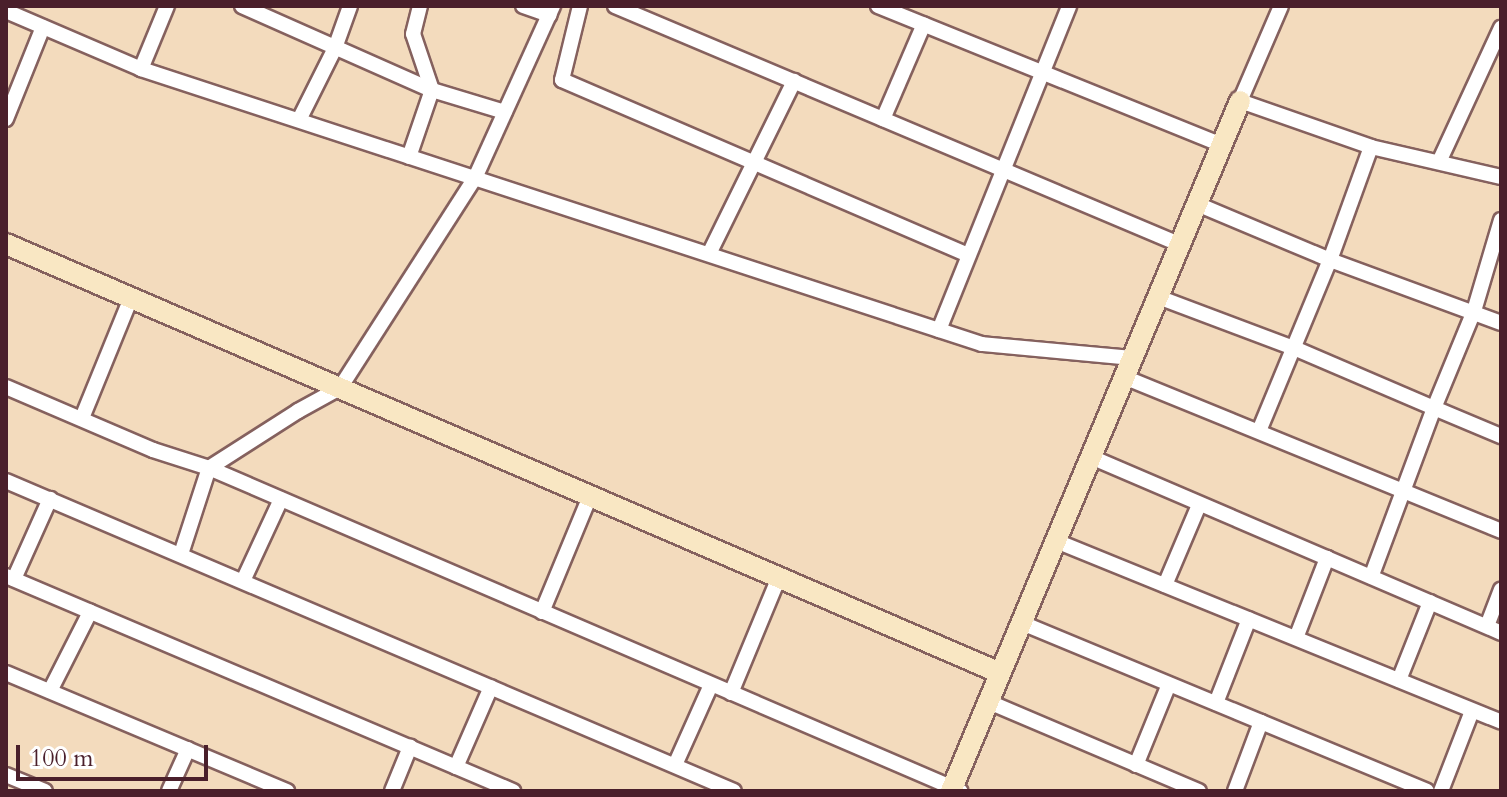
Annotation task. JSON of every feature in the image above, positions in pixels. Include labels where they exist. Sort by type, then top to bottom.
[{"type":"street","points":[[141,69],[167,6]]},
{"type":"street","points":[[242,6],[432,90],[505,112]]},
{"type":"street","points":[[299,120],[335,48],[350,6]]},
{"type":"street","points":[[409,157],[432,90],[413,34],[420,6]]},
{"type":"street","points":[[181,554],[209,468],[340,388],[475,178],[551,11],[523,6]]},
{"type":"street","points":[[580,6],[562,80],[968,255]]},
{"type":"street","points":[[615,6],[1179,244]]},
{"type":"street","points":[[878,6],[1220,144]]},
{"type":"street","points":[[939,330],[1069,6]]},
{"type":"street","points":[[6,387],[153,450],[209,468],[955,790],[1000,673],[1220,144],[1281,6]]},
{"type":"street","points":[[6,11],[141,69],[982,344],[1128,367],[1259,431],[1501,531]]},
{"type":"street","points":[[883,119],[924,24]]},
{"type":"street","points":[[6,119],[43,27]]},
{"type":"street","points":[[1439,162],[1501,28]]},
{"type":"street","points":[[709,254],[794,81]]},
{"type":"street","points":[[1240,101],[1371,147],[1501,177]]},
{"type":"street","points":[[1259,431],[1330,260],[1371,147]]},
{"type":"street","points":[[1197,204],[1330,260],[1501,323]]},
{"type":"street","points":[[1371,577],[1474,311],[1501,220]]},
{"type":"street","points":[[6,244],[1000,673]]},
{"type":"street","points":[[1158,297],[1294,348],[1501,436]]},
{"type":"street","points":[[82,418],[131,298]]},
{"type":"street","points":[[1091,457],[1501,633]]},
{"type":"street","points":[[6,481],[734,791]]},
{"type":"street","points":[[542,612],[590,496]]},
{"type":"street","points":[[50,499],[10,578],[513,791]]},
{"type":"street","points":[[243,581],[281,499]]},
{"type":"street","points":[[1165,585],[1199,505]]},
{"type":"street","points":[[1056,541],[1501,722]]},
{"type":"street","points":[[1296,638],[1327,558]]},
{"type":"street","points":[[731,693],[779,577]]},
{"type":"street","points":[[1487,626],[1501,590]]},
{"type":"street","points":[[1399,680],[1430,602]]},
{"type":"street","points":[[50,691],[90,612]]},
{"type":"street","points":[[1216,703],[1249,619]]},
{"type":"street","points":[[1022,623],[1427,791]]},
{"type":"street","points":[[6,673],[287,791]]},
{"type":"street","points":[[1136,765],[1169,684]]},
{"type":"street","points":[[675,765],[711,685]]},
{"type":"street","points":[[456,767],[491,687]]},
{"type":"street","points":[[989,702],[1199,791]]},
{"type":"street","points":[[1441,791],[1472,711]]},
{"type":"street","points":[[1235,791],[1261,722]]},
{"type":"street","points":[[392,791],[410,747]]},
{"type":"street","points":[[169,791],[188,749]]},
{"type":"street","points":[[7,780],[45,791]]}]
